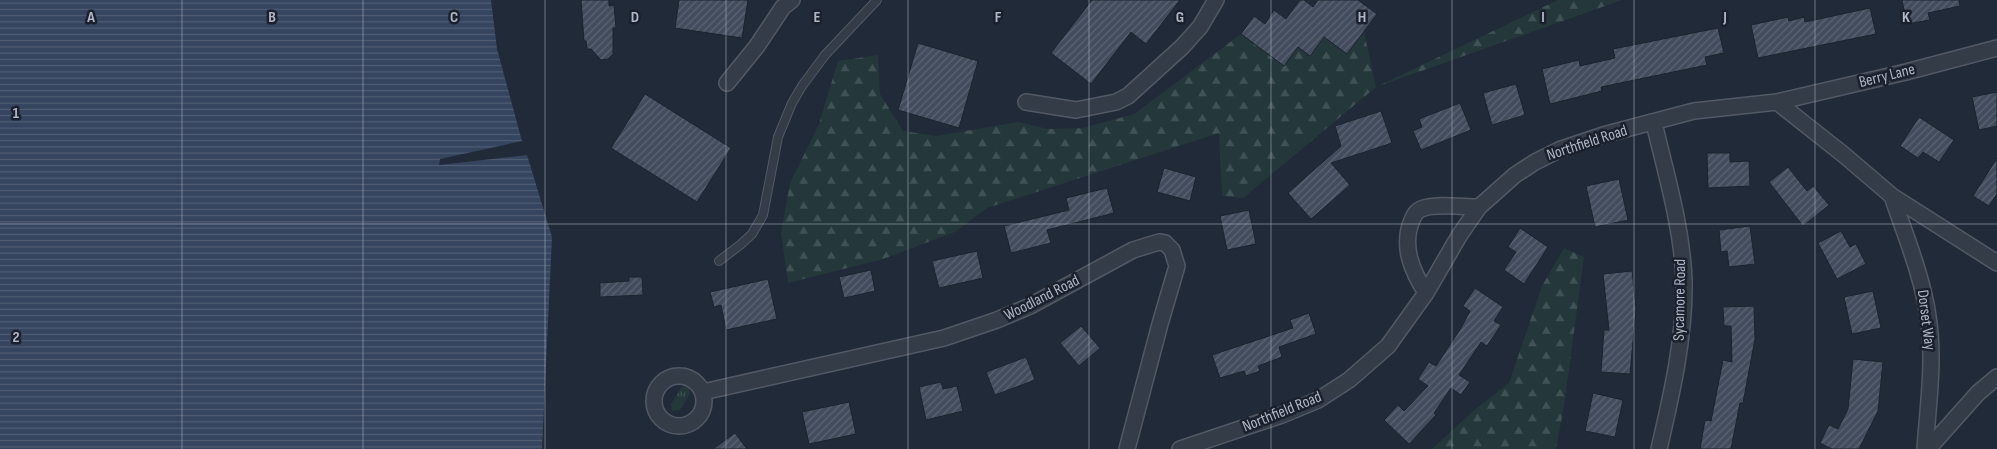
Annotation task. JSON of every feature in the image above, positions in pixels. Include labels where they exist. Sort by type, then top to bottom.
[{"type":"street","points":[[727,83],[757,46],[783,7],[792,0]]},
{"type":"street","points":[[1026,102],[1076,110],[1116,102],[1128,96],[1200,27],[1216,0]]},
{"type":"street","name":"Berry Lane","points":[[1777,102],[1906,72],[1997,48]]},
{"type":"street","points":[[1777,102],[1892,196],[1997,262]]},
{"type":"street","name":"Northfield Road","points":[[1180,449],[1282,415],[1318,400],[1349,380],[1388,346],[1426,293],[1459,236],[1479,207],[1515,175],[1535,162],[1552,153],[1603,135],[1694,111],[1777,102]]},
{"type":"street","name":"Sycamore Road","points":[[1654,123],[1680,238],[1684,279],[1683,314],[1675,380],[1659,449]]},
{"type":"street","name":"Dorset Way","points":[[1892,196],[1922,286],[1929,317],[1931,354],[1926,449]]},
{"type":"street","points":[[1426,293],[1416,277],[1406,248],[1409,226],[1414,216],[1419,210],[1430,206],[1479,207]]},
{"type":"street","name":"Woodland Road","points":[[703,392],[944,338],[998,320],[1030,306],[1133,250],[1159,242],[1165,243],[1172,250],[1177,266],[1127,449]]},
{"type":"street","points":[[1926,449],[1978,393],[1997,377]]},
{"type":"lane","points":[[719,261],[740,246],[752,234],[763,215],[778,137],[792,103],[802,86],[830,50],[877,0]]},
{"type":"green space","points":[[1558,0],[1622,0],[1376,87]]},
{"type":"green space","points":[[1364,32],[1376,87],[1243,198],[1222,196],[1219,133],[987,208],[955,232],[883,259],[788,283],[781,233],[790,183],[819,124],[838,61],[878,55],[880,94],[903,131],[936,136],[1018,122],[1048,129],[1083,128],[1134,114],[1241,34],[1284,66],[1298,47],[1310,56],[1324,37],[1347,54]]},
{"type":"green space","points":[[1564,248],[1584,257],[1564,406],[1556,449],[1432,449],[1473,411],[1509,383],[1542,286]]},
{"type":"green space","points":[[684,386],[689,388],[690,394],[680,410],[672,411],[671,404]]},
{"type":"water","points":[[0,0],[491,0],[497,49],[522,141],[440,159],[439,165],[527,155],[552,237],[542,449],[0,449]]},
{"type":"building","points":[[581,0],[609,0],[609,6],[614,5],[616,28],[613,28],[613,54],[608,59],[601,60],[591,49],[587,49],[586,41],[584,41]]},
{"type":"building","points":[[679,0],[748,0],[742,38],[675,28]]},
{"type":"building","points":[[1092,0],[1180,0],[1146,44],[1131,32],[1091,84],[1051,53]]},
{"type":"building","points":[[1300,0],[1304,0],[1313,7],[1318,0],[1358,0],[1377,14],[1347,54],[1324,37],[1310,56],[1298,47],[1284,66],[1241,34],[1254,16],[1265,24],[1274,10],[1286,19]]},
{"type":"building","points":[[1902,0],[1959,0],[1960,6],[1928,13],[1930,20],[1907,24]]},
{"type":"building","points":[[1870,8],[1876,34],[1758,58],[1751,25],[1788,17],[1789,21],[1804,17],[1805,22]]},
{"type":"building","points":[[1718,28],[1724,53],[1705,57],[1707,65],[1601,87],[1602,91],[1550,104],[1542,69],[1579,60],[1580,66],[1615,58],[1613,49]]},
{"type":"building","points":[[918,43],[978,61],[959,128],[898,110]]},
{"type":"building","points":[[1516,84],[1525,115],[1492,125],[1483,93]]},
{"type":"building","points":[[1997,92],[1997,126],[1979,130],[1972,97]]},
{"type":"building","points":[[645,94],[731,148],[697,202],[611,148]]},
{"type":"building","points":[[1460,103],[1471,130],[1421,150],[1413,131],[1422,127],[1419,119]]},
{"type":"building","points":[[1381,111],[1392,143],[1331,163],[1350,185],[1311,219],[1288,193],[1341,146],[1335,126]]},
{"type":"building","points":[[1919,117],[1954,140],[1939,162],[1923,152],[1918,158],[1900,146]]},
{"type":"building","points":[[1707,153],[1730,153],[1730,162],[1749,161],[1750,186],[1708,188]]},
{"type":"building","points":[[1997,158],[1997,194],[1989,206],[1973,196]]},
{"type":"building","points":[[1788,167],[1807,191],[1813,186],[1829,205],[1803,226],[1769,182]]},
{"type":"building","points":[[1164,168],[1196,177],[1190,201],[1157,192]]},
{"type":"building","points":[[1619,179],[1628,220],[1595,227],[1586,186]]},
{"type":"building","points":[[1107,188],[1114,213],[1047,230],[1051,243],[1011,253],[1004,226],[1069,210],[1066,198]]},
{"type":"building","points":[[1249,210],[1256,244],[1227,250],[1220,216]]},
{"type":"building","points":[[1750,226],[1755,264],[1729,267],[1727,251],[1721,252],[1719,230]]},
{"type":"building","points":[[1520,228],[1548,247],[1524,284],[1504,270],[1516,252],[1508,247]]},
{"type":"building","points":[[1841,231],[1850,247],[1856,244],[1866,264],[1837,279],[1818,243]]},
{"type":"building","points":[[977,251],[983,278],[939,288],[932,261]]},
{"type":"building","points":[[871,270],[875,291],[844,298],[839,277]]},
{"type":"building","points":[[1632,271],[1636,309],[1630,374],[1601,372],[1604,330],[1609,330],[1603,274]]},
{"type":"building","points":[[629,277],[642,277],[643,295],[600,297],[600,283],[629,281]]},
{"type":"building","points":[[768,279],[777,319],[726,330],[721,305],[714,307],[710,292]]},
{"type":"building","points":[[1475,288],[1503,307],[1494,321],[1501,325],[1487,346],[1481,342],[1459,375],[1470,382],[1461,395],[1451,388],[1434,413],[1436,415],[1409,444],[1384,420],[1398,405],[1404,411],[1428,386],[1418,379],[1429,362],[1436,366],[1461,328],[1470,311],[1463,306]]},
{"type":"building","points":[[1873,291],[1881,328],[1852,334],[1844,297]]},
{"type":"building","points":[[1754,306],[1755,339],[1743,403],[1740,403],[1731,449],[1700,449],[1705,420],[1711,421],[1723,360],[1732,362],[1731,326],[1724,326],[1723,307]]},
{"type":"building","points":[[1309,313],[1316,334],[1279,347],[1282,357],[1258,366],[1260,371],[1246,376],[1244,371],[1220,378],[1212,355],[1293,328],[1290,320]]},
{"type":"building","points":[[1081,326],[1100,348],[1079,366],[1060,343]]},
{"type":"building","points":[[1026,357],[1035,380],[995,395],[986,372]]},
{"type":"building","points":[[1853,359],[1883,362],[1878,411],[1859,449],[1832,449],[1820,443],[1829,425],[1838,429],[1848,409]]},
{"type":"building","points":[[941,382],[943,389],[957,386],[963,411],[926,420],[919,387]]},
{"type":"building","points":[[1593,393],[1623,400],[1615,437],[1585,431]]},
{"type":"building","points":[[849,402],[856,434],[809,444],[802,412]]},
{"type":"building","points":[[735,433],[747,449],[713,449]]}]
